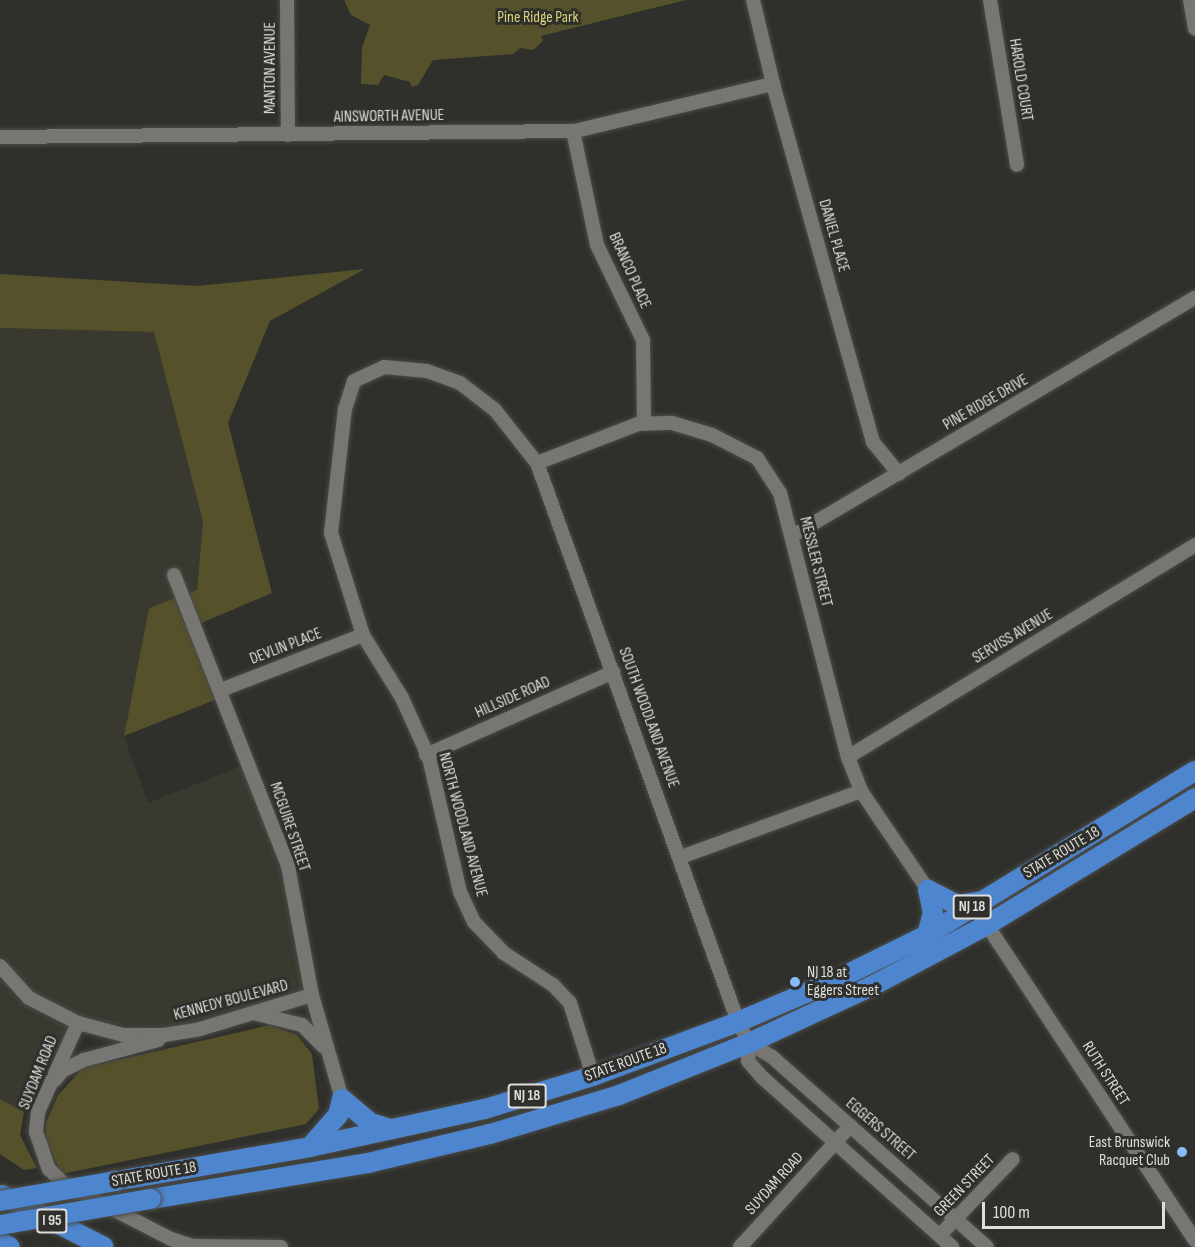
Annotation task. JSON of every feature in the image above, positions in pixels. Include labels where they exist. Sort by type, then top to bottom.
[{"type":"highway","name":"STATE ROUTE 18","points":[[0,1201],[310,1147],[485,1109],[592,1076],[738,1022],[836,980],[927,935],[1195,771]]},
{"type":"highway","name":"STATE ROUTE 18","points":[[0,1225],[368,1163],[490,1134],[620,1095],[749,1043],[876,984],[987,925],[1195,798]]},
{"type":"highway","points":[[928,890],[958,904],[978,902]]},
{"type":"highway","points":[[927,935],[933,913],[928,890]]},
{"type":"highway","points":[[310,1147],[338,1115],[342,1099],[371,1123],[389,1129]]},
{"type":"highway","name":"I 95","points":[[0,1194],[104,1247]]},
{"type":"highway","points":[[0,1242],[10,1247]]},
{"type":"street","name":"MANTON AVENUE","points":[[287,0],[288,135]]},
{"type":"street","name":"DANIEL PLACE","points":[[753,0],[773,84],[873,442],[899,474]]},
{"type":"street","name":"HAROLD COURT","points":[[990,0],[1017,165]]},
{"type":"street","points":[[1190,0],[1195,29]]},
{"type":"street","name":"AINSWORTH AVENUE","points":[[0,137],[573,131],[773,84]]},
{"type":"street","name":"BRANCO PLACE","points":[[573,131],[597,245],[643,340],[644,423]]},
{"type":"street","name":"PINE RIDGE DRIVE","points":[[792,536],[1195,300]]},
{"type":"street","name":"NORTH WOODLAND AVENUE","points":[[513,433],[495,410],[460,383],[427,371],[384,366],[354,381],[345,409],[331,533],[363,635],[402,698],[426,755],[460,892],[474,922],[504,953],[553,985],[570,1003],[592,1076]]},
{"type":"street","name":"MESSLER STREET","points":[[537,463],[644,423],[672,423],[712,435],[757,458],[780,493],[848,757],[861,791],[928,890]]},
{"type":"street","name":"SOUTH WOODLAND AVENUE","points":[[513,433],[537,463],[681,857],[738,1022]]},
{"type":"street","name":"SERVISS AVENUE","points":[[848,757],[1195,545]]},
{"type":"street","name":"MCGUIRE STREET","points":[[174,575],[221,690],[288,866],[312,995],[342,1099]]},
{"type":"street","name":"DEVLIN PLACE","points":[[221,690],[363,635]]},
{"type":"street","name":"HILLSIDE ROAD","points":[[426,755],[613,672]]},
{"type":"street","points":[[681,857],[861,791]]},
{"type":"street","name":"RUTH STREET","points":[[987,925],[1195,1241]]},
{"type":"street","name":"KENNEDY BOULEVARD","points":[[0,966],[28,998],[78,1023],[123,1035],[164,1035],[200,1029],[312,995]]},
{"type":"street","points":[[252,1013],[276,1016],[302,1025],[315,1034],[327,1052]]},
{"type":"street","points":[[738,1022],[749,1043],[748,1061],[834,1143],[952,1247]]},
{"type":"street","name":"SUYDAM ROAD","points":[[78,1023],[48,1088],[36,1132],[40,1152],[64,1184],[171,1239],[193,1246],[281,1247]]},
{"type":"street","points":[[48,1088],[62,1071],[84,1060],[200,1029]]},
{"type":"street","name":"EGGERS STREET","points":[[749,1043],[771,1056],[987,1247]]},
{"type":"street","name":"SUYDAM ROAD","points":[[740,1247],[850,1126]]},
{"type":"street","name":"GREEN STREET","points":[[940,1235],[957,1220],[1013,1159]]},
{"type":"shaded area","points":[[0,328],[154,332],[203,522],[197,590],[149,608],[124,736],[148,803],[249,763],[313,987],[190,1028],[82,1023],[24,1112],[0,1099]]},
{"type":"green space","name":"Pine Ridge Park","points":[[344,0],[686,0],[541,36],[543,41],[533,50],[520,48],[513,54],[433,60],[418,85],[412,87],[410,82],[384,75],[378,85],[361,84],[362,48],[370,25],[351,15]]},
{"type":"green space","points":[[365,269],[270,321],[228,423],[272,593],[199,624],[225,696],[124,736],[149,608],[197,590],[203,522],[154,332],[0,328],[0,274],[197,286]]},
{"type":"green space","points":[[270,1025],[297,1035],[312,1054],[319,1109],[306,1124],[62,1174],[46,1142],[46,1123],[58,1095],[83,1068]]},
{"type":"green space","points":[[0,1099],[24,1112],[20,1135],[37,1168],[24,1170],[0,1154]]},
{"type":"place","name":"NJ 18 at Eggers Street","points":[[795,982]]},
{"type":"place","name":"East Brunswick Racquet Club","points":[[1182,1152]]}]
